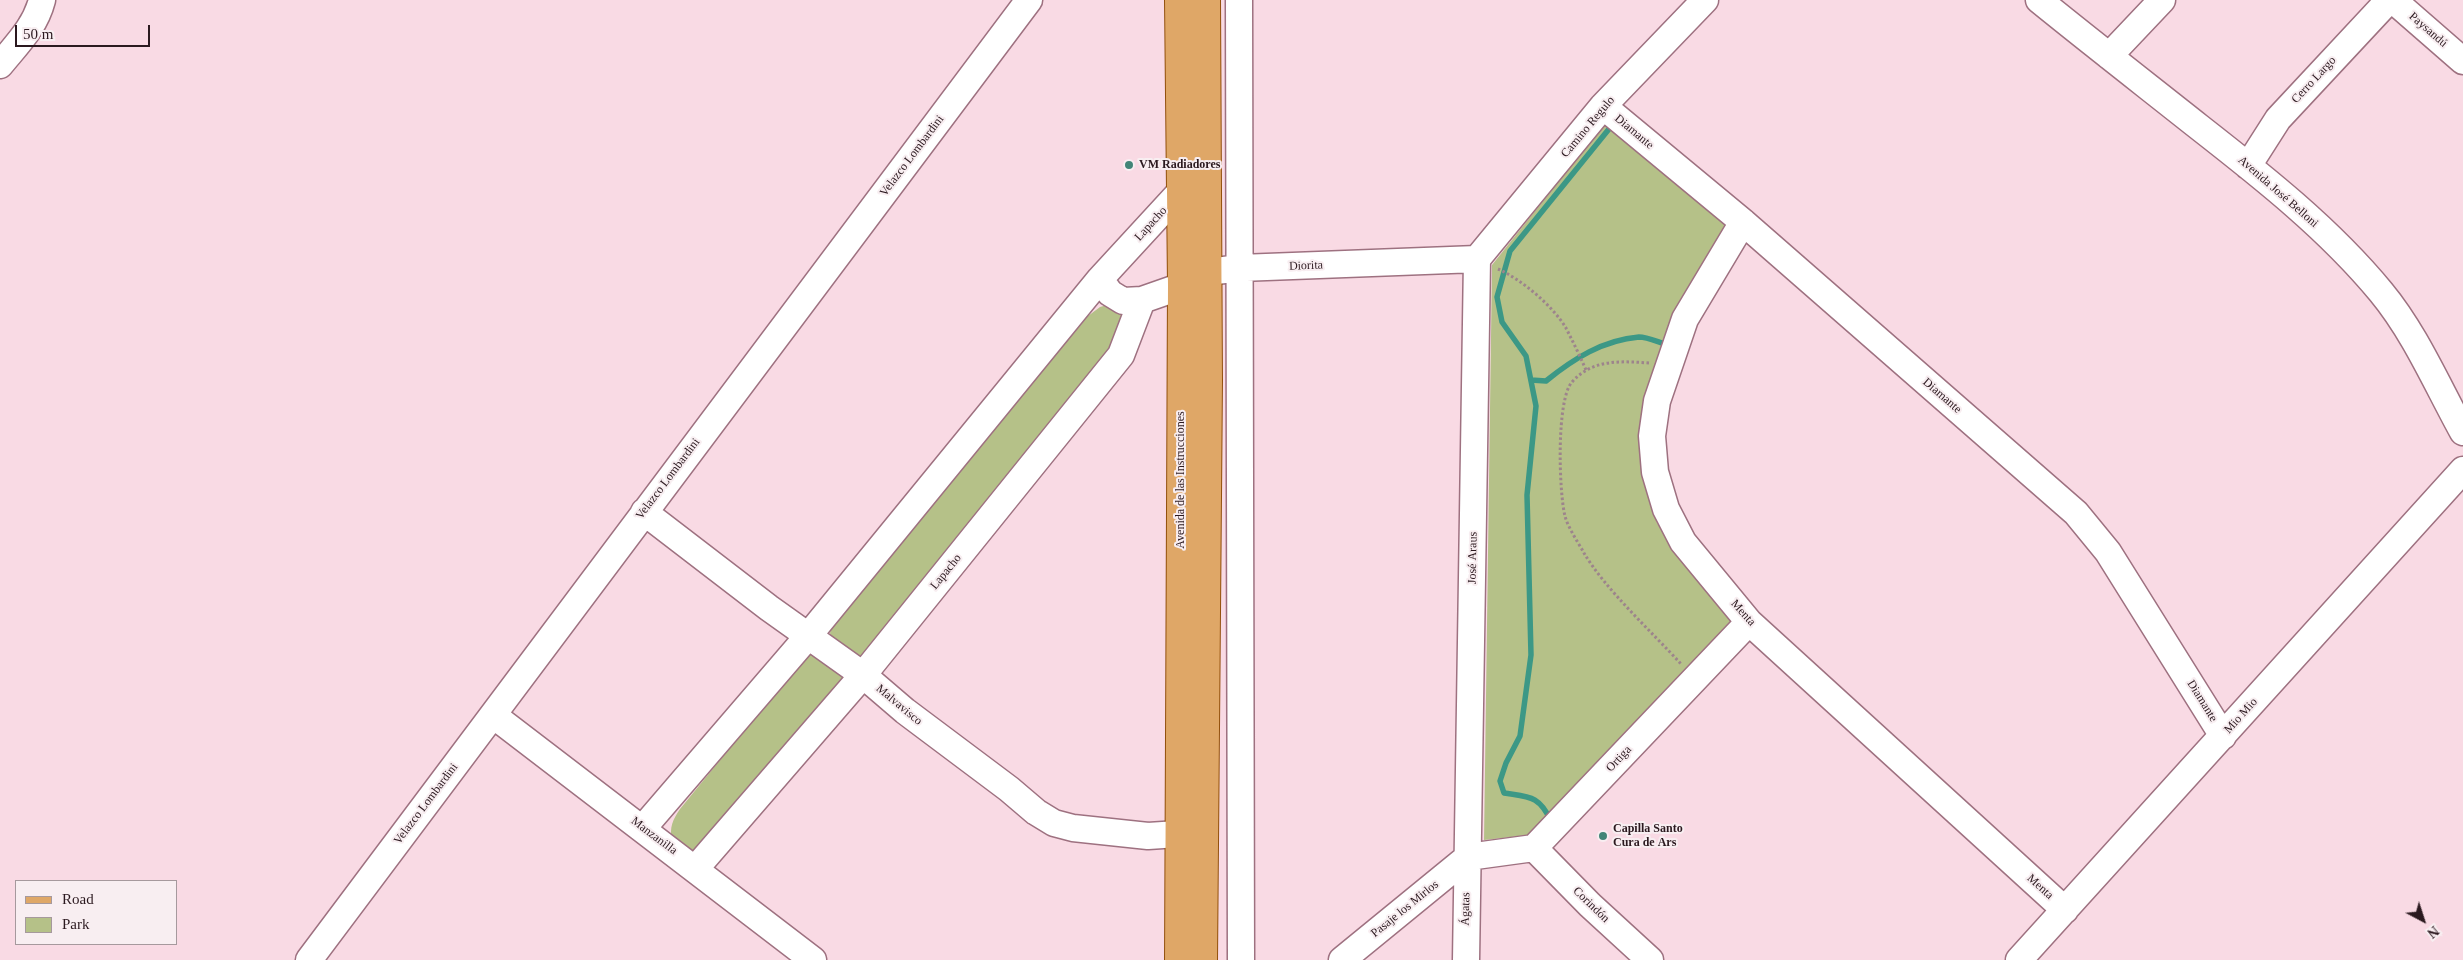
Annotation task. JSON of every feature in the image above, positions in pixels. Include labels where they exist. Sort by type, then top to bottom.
[{"type":"main road","name":"Avenida de las Instrucciones","points":[[1179,0],[1182,286],[1178,834],[1179,960]]},
{"type":"main road","name":"Avenida de las Instrucciones","points":[[1202,960],[1208,272],[1206,0]]},
{"type":"street","points":[[0,65],[21,41],[38,17],[42,0]]},
{"type":"street","name":"Velazco Lombardini","points":[[310,960],[1029,0]]},
{"type":"street","points":[[1238,0],[1241,960]]},
{"type":"street","name":"Camino Regulo","points":[[1485,263],[1603,106],[1705,0]]},
{"type":"street","name":"Avenida José Belloni","points":[[2039,0],[2248,166],[2350,256],[2382,293],[2404,325],[2463,432]]},
{"type":"street","points":[[2109,56],[2162,0]]},
{"type":"street","name":"Cerro Largo","points":[[2248,166],[2278,119],[2389,0]]},
{"type":"street","name":"Paysandú","points":[[2393,0],[2463,61]]},
{"type":"street","name":"Diamante","points":[[1603,106],[1743,222],[2076,512],[2108,552],[2223,736]]},
{"type":"street","name":"Lapacho","points":[[643,828],[809,635],[1100,279],[1181,191]]},
{"type":"street","name":"Menta","points":[[1743,222],[1686,320],[1657,401],[1652,436],[1655,472],[1666,509],[1683,542],[1749,622],[2065,910]]},
{"type":"street","name":"Diorita","points":[[1142,300],[1182,286],[1208,272],[1240,268],[1485,263]]},
{"type":"street","name":"José Araus","points":[[1468,857],[1485,263]]},
{"type":"street","points":[[1100,279],[1110,293],[1123,301],[1142,300]]},
{"type":"street","name":"Lapacho","points":[[696,868],[863,675],[1121,355],[1142,300]]},
{"type":"street","name":"Mio Mio","points":[[2018,960],[2463,470]]},
{"type":"street","name":"Malvavisco","points":[[644,512],[770,608],[863,675],[905,711],[1009,789],[1036,812],[1054,823],[1073,828],[1148,836],[1178,834]]},
{"type":"street","name":"Ortiga","points":[[1534,848],[1749,622]]},
{"type":"street","name":"Manzanilla","points":[[493,715],[696,868],[813,960]]},
{"type":"street","points":[[1468,857],[1534,848]]},
{"type":"street","name":"Corindón","points":[[1534,848],[1590,905],[1650,960]]},
{"type":"street","name":"Pasaje los Mirlos","points":[[1342,960],[1468,857]]},
{"type":"street","name":"Ágatas","points":[[1466,960],[1468,857]]},
{"type":"path","points":[[1485,263],[1511,275],[1537,296],[1565,326],[1586,369]]},
{"type":"path","points":[[1669,366],[1627,361],[1595,364],[1570,383],[1563,408],[1560,454],[1565,516],[1585,555],[1607,583],[1695,679]]},
{"type":"green space","points":[[1606,122],[1727,222],[1672,315],[1644,409],[1644,471],[1657,523],[1690,570],[1735,622],[1530,835],[1484,840],[1492,265]]},
{"type":"green space","points":[[1107,305],[1121,310],[1126,319],[1124,331],[861,660],[832,642],[830,633],[832,623],[1088,316],[1100,307]]},
{"type":"green space","points":[[812,652],[847,676],[700,857],[672,840],[672,824],[680,809],[806,655]]},
{"type":"waterway","points":[[1551,821],[1542,806],[1532,799],[1504,793],[1500,781],[1506,763],[1520,736],[1531,655],[1527,495],[1536,406],[1526,356],[1502,322],[1497,297],[1510,251],[1613,124]]},
{"type":"waterway","points":[[1531,380],[1546,381],[1578,358],[1613,342],[1639,337],[1669,345]]},
{"type":"place","name":"VM Radiadores","points":[[1129,165]]},
{"type":"place","name":"Capilla Santo Cura de Ars","points":[[1603,836]]}]
